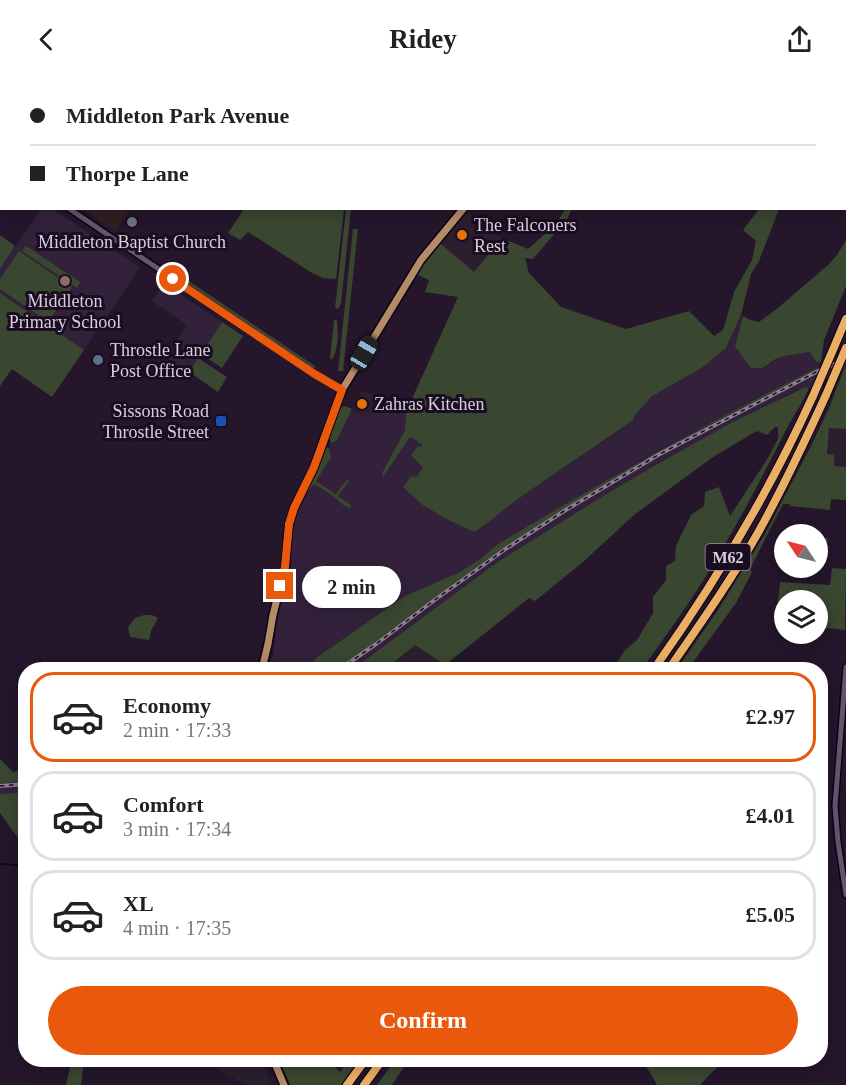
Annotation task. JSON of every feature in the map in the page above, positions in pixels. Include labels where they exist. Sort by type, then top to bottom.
[{"type":"highway","name":"M62","points":[[659,662],[704,597],[742,535],[813,396],[846,319]]},
{"type":"highway","name":"M62","points":[[674,662],[714,604],[758,532],[800,452],[846,348]]},
{"type":"highway","points":[[347,1085],[360,1067]]},
{"type":"highway","points":[[364,1085],[377,1067]]},
{"type":"main road","points":[[264,662],[285,567],[291,516],[314,467],[342,390],[421,260],[462,210]]},
{"type":"main road","points":[[276,1067],[284,1085]]},
{"type":"street","points":[[71,210],[313,373],[342,390]]},
{"type":"street","points":[[846,667],[835,806],[846,895]]},
{"type":"shaded area","name":"Middleton Primary School","points":[[40,210],[54,210],[138,266],[139,269],[84,350],[0,293],[0,269]]},
{"type":"shaded area","points":[[84,210],[129,210],[115,231]]},
{"type":"shaded area","points":[[467,211],[502,238],[474,273],[440,243]]},
{"type":"shaded area","points":[[164,283],[222,322],[189,372],[166,357],[187,325],[152,301]]},
{"type":"shaded area","points":[[741,315],[743,316],[735,346],[766,366],[778,358],[810,352],[816,362],[821,362],[819,367],[637,462],[498,544],[458,573],[405,596],[314,662],[270,662],[274,652],[278,612],[292,563],[289,561],[291,536],[298,509],[313,484],[343,505],[350,504],[338,496],[348,480],[336,494],[315,480],[331,457],[329,448],[331,443],[337,440],[352,410],[369,418],[379,398],[406,412],[405,430],[382,473],[383,476],[410,437],[422,445],[423,468],[416,477],[411,476],[403,487],[421,504],[474,532],[485,526],[528,491],[633,420],[651,397],[703,367],[726,348]]},
{"type":"shaded area","points":[[846,356],[846,369],[809,388],[805,387],[793,392],[654,466],[499,561],[362,662],[348,662],[483,563],[554,515],[643,461]]},
{"type":"shaded area","points":[[362,390],[379,398],[369,418],[352,410]]},
{"type":"shaded area","points":[[829,428],[846,429],[846,467],[833,466],[827,454]]},
{"type":"shaded area","points":[[415,645],[440,662],[394,662]]},
{"type":"shaded area","points":[[18,782],[18,793],[0,794],[0,784]]},
{"type":"shaded area","points":[[212,1067],[265,1067],[272,1085],[247,1085]]},
{"type":"green space","points":[[243,210],[344,210],[336,279],[323,278],[312,273],[248,232],[240,240],[228,233]]},
{"type":"green space","points":[[346,210],[351,210],[341,304],[338,309],[335,308]]},
{"type":"green space","points":[[565,210],[572,210],[567,219],[533,259],[525,258],[529,273],[561,307],[626,329],[689,311],[714,336],[723,330],[734,292],[752,260],[756,241],[743,230],[758,210],[779,210],[759,261],[751,274],[741,315],[726,348],[703,367],[651,397],[633,420],[474,532],[421,504],[403,487],[411,476],[416,477],[423,468],[411,455],[418,446],[422,445],[410,437],[383,477],[382,473],[405,430],[406,412],[458,297],[425,292],[429,280],[416,274],[440,243],[474,272],[502,238],[528,249],[548,231],[549,225],[559,219]]},
{"type":"green space","points":[[353,229],[358,229],[343,371],[338,371]]},
{"type":"green space","points":[[0,235],[15,246],[0,269]]},
{"type":"green space","points":[[846,240],[846,286],[824,340],[821,362],[816,362],[810,352],[781,357],[760,368],[750,367],[735,346],[743,316],[759,322],[828,265]]},
{"type":"green space","points":[[26,246],[80,282],[77,288],[22,251]]},
{"type":"green space","points":[[19,251],[72,287],[48,322],[0,289],[0,279]]},
{"type":"green space","points":[[180,275],[315,368],[309,367],[178,279]]},
{"type":"green space","points":[[0,293],[84,350],[52,397],[12,369],[0,386]]},
{"type":"green space","points":[[334,320],[337,320],[336,350],[330,359]]},
{"type":"green space","points":[[222,322],[243,336],[222,368],[201,354]]},
{"type":"green space","points":[[198,358],[227,377],[218,392],[189,372]]},
{"type":"green space","points":[[819,367],[643,461],[554,515],[483,563],[348,662],[313,662],[405,596],[458,573],[498,544],[617,475],[737,409]]},
{"type":"green space","points":[[844,369],[846,369],[846,429],[829,428],[827,454],[834,455],[834,466],[846,467],[846,500],[831,499],[830,510],[783,504],[750,569],[752,572],[736,603],[693,662],[682,662],[718,610],[766,532],[829,408]]},
{"type":"green space","points":[[805,387],[809,388],[729,538],[690,601],[647,662],[617,662],[625,650],[637,640],[653,613],[653,597],[666,580],[666,566],[675,561],[676,546],[691,515],[704,506],[705,492],[719,487],[730,516],[778,439],[778,427],[767,435],[757,431],[713,457],[634,515],[583,562],[535,601],[529,598],[449,662],[440,662],[415,645],[394,662],[362,662],[499,561],[600,498],[731,423]]},
{"type":"green space","points":[[341,407],[352,409],[337,440],[331,443],[329,437]]},
{"type":"green space","points":[[324,447],[329,448],[331,457],[316,481],[336,494],[347,479],[349,481],[338,496],[350,504],[351,509],[314,484],[303,498]]},
{"type":"green space","points":[[832,568],[846,569],[845,630],[828,628],[828,590],[779,590],[780,582],[830,585]]},
{"type":"green space","points":[[144,615],[158,618],[149,640],[130,637],[128,627],[135,618]]},
{"type":"green space","points":[[0,759],[13,772],[18,771],[18,782],[0,784]]},
{"type":"green space","points":[[18,793],[18,838],[0,813],[0,794]]},
{"type":"green space","points":[[70,1067],[83,1067],[81,1085],[66,1085]]},
{"type":"green space","points":[[282,1067],[335,1067],[340,1072],[343,1067],[353,1067],[341,1085],[290,1085]]},
{"type":"green space","points":[[390,1067],[404,1067],[392,1085],[377,1085]]},
{"type":"green space","points":[[647,1067],[717,1067],[700,1085],[657,1085]]},
{"type":"waterway","points":[[0,864],[18,865]]},
{"type":"railway","points":[[350,662],[507,548],[564,511],[658,455],[818,371],[846,359]]},
{"type":"railway","points":[[0,786],[18,785]]},
{"type":"place","name":"Middleton Baptist Church","points":[[132,222]]},
{"type":"place","name":"The Falconers Rest","points":[[462,235]]},
{"type":"place","name":"Middleton Primary School","points":[[65,281]]},
{"type":"place","name":"Throstle Lane Post Office","points":[[98,360]]},
{"type":"place","name":"Zahras Kitchen","points":[[362,404]]},
{"type":"place","name":"Sissons Road Throstle Street","points":[[221,421]]},
{"type":"route","points":[[173,279],[342,390],[310,477],[294,508],[289,524],[285,567],[280,586]]}]
